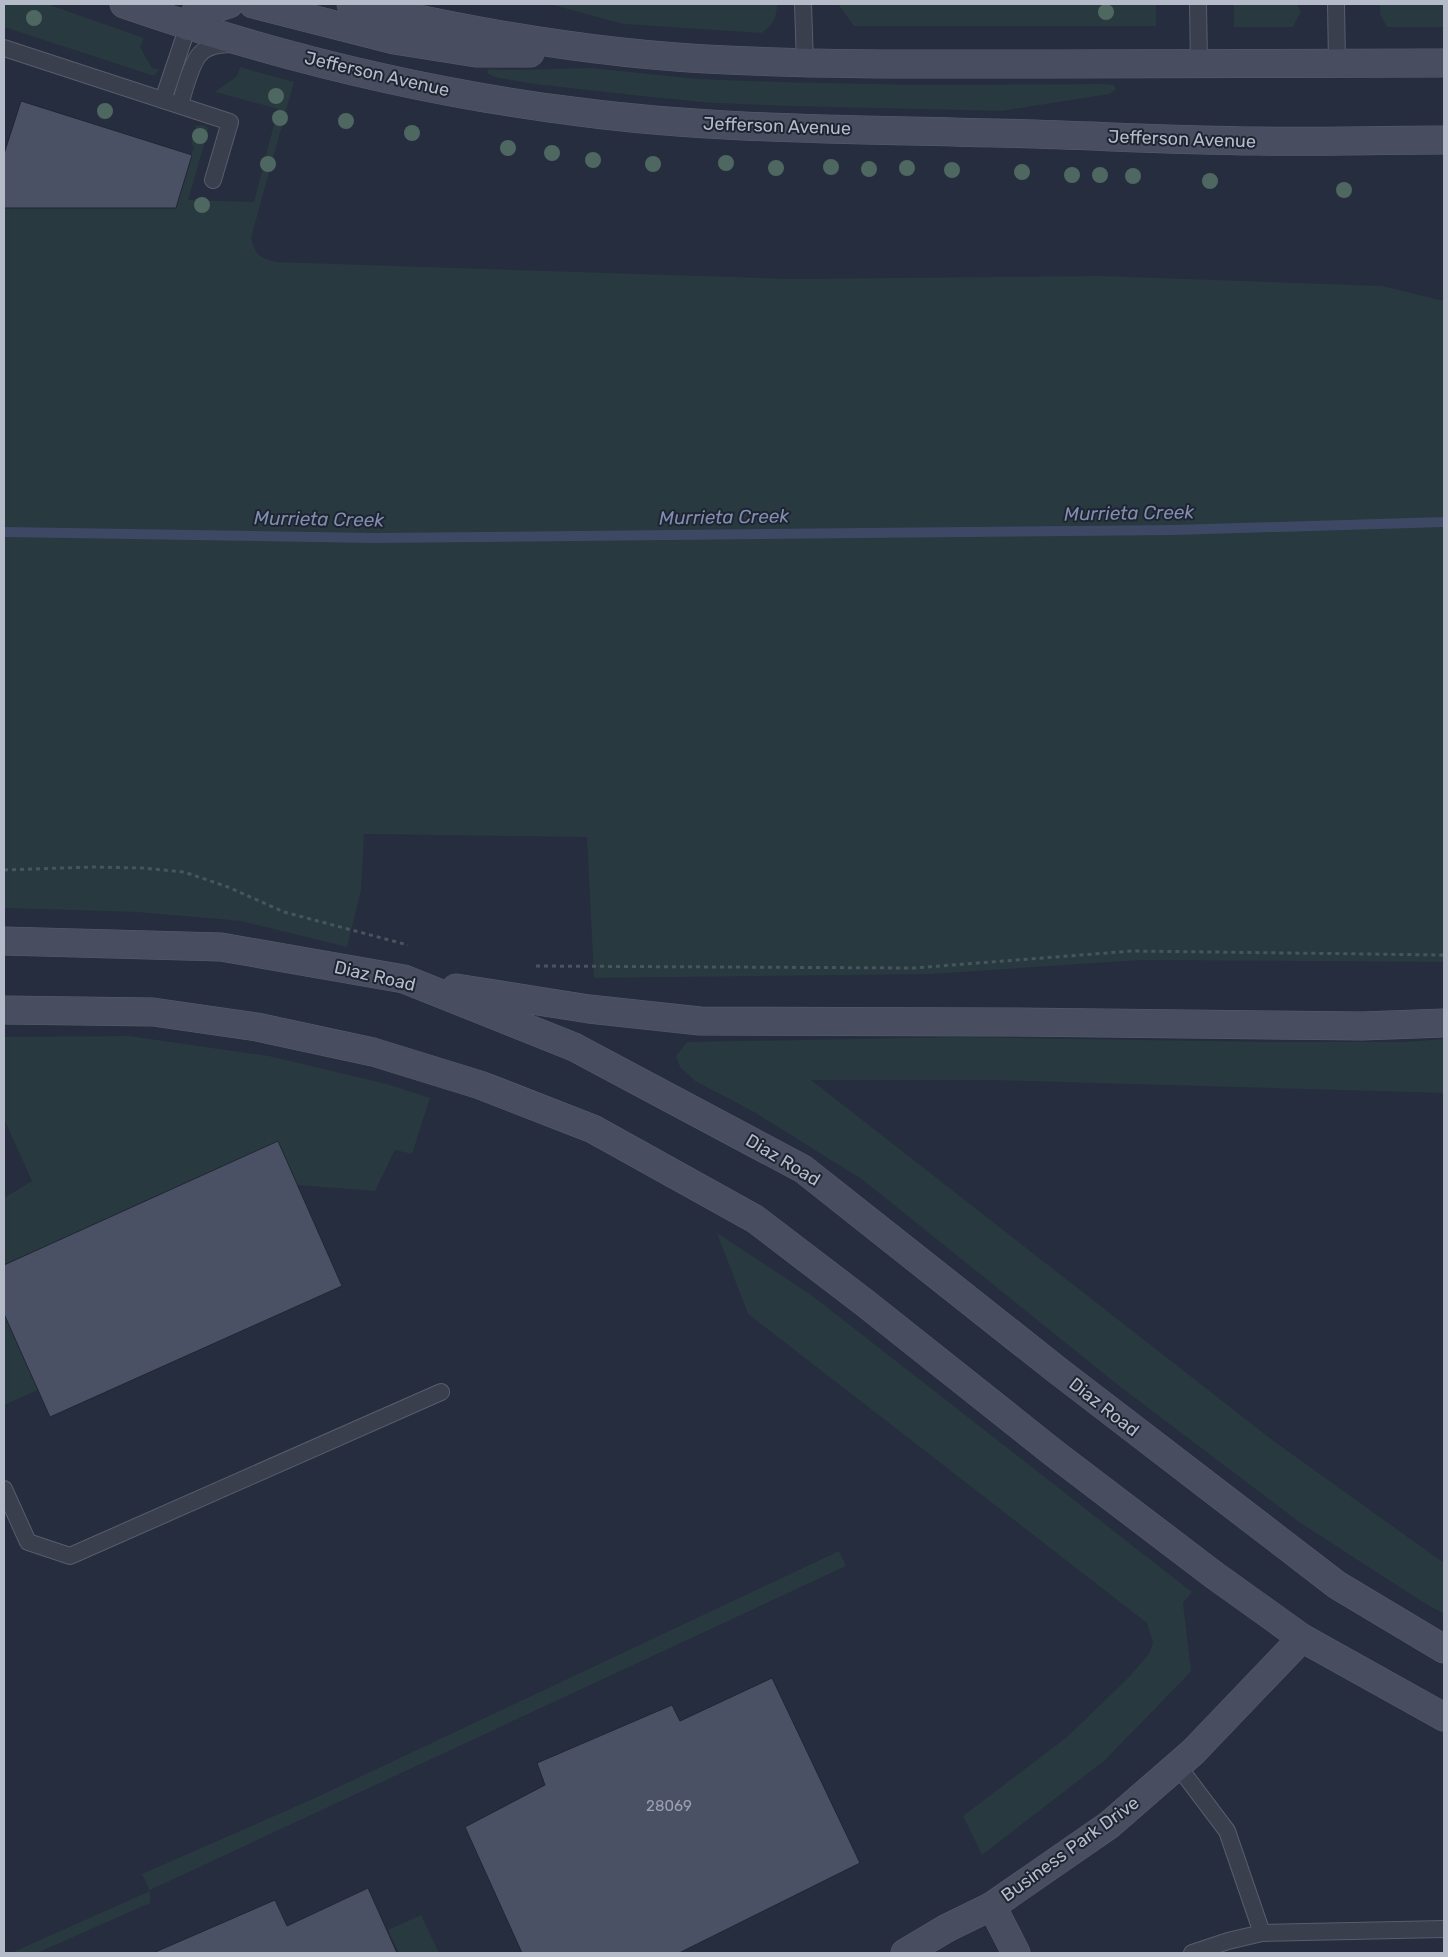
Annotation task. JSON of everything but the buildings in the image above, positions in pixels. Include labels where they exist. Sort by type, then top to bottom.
[{"type":"main road","name":"Jefferson Avenue","points":[[124,4],[188,26],[326,64],[473,96],[581,112],[687,122],[792,128],[1258,142],[1444,140]]},
{"type":"main road","points":[[188,26],[194,15],[229,4]]},
{"type":"main road","points":[[254,4],[394,40],[476,52],[536,53],[568,45]]},
{"type":"main road","points":[[351,4],[411,18],[568,45],[648,55],[716,60],[805,63],[1444,63]]},
{"type":"main road","name":"Diaz Road","points":[[4,941],[221,947],[404,979],[574,1047],[803,1169],[1057,1370],[1336,1586],[1444,1650]]},
{"type":"main road","points":[[404,979],[589,1010],[700,1021],[1362,1026],[1444,1023]]},
{"type":"main road","points":[[4,1010],[153,1012],[257,1027],[382,1055],[480,1085],[593,1130],[754,1219],[1214,1575],[1302,1638],[1444,1717]]},
{"type":"main road","name":"Business Park Drive","points":[[904,1953],[947,1928],[992,1906],[1109,1825],[1193,1752],[1302,1638]]},
{"type":"main road","points":[[992,1906],[1016,1953]]},
{"type":"lane","points":[[803,4],[805,63]]},
{"type":"lane","points":[[1198,4],[1199,63]]},
{"type":"lane","points":[[1336,4],[1337,64]]},
{"type":"lane","points":[[163,100],[188,26]]},
{"type":"lane","points":[[180,105],[190,73],[199,54],[219,44],[254,44]]},
{"type":"lane","points":[[4,48],[230,122],[213,180]]},
{"type":"lane","points":[[4,1489],[28,1542],[70,1556],[441,1392]]},
{"type":"lane","points":[[1178,1766],[1227,1831],[1262,1933]]},
{"type":"lane","points":[[1192,1953],[1228,1941],[1262,1933],[1444,1929]]},
{"type":"path","points":[[4,870],[92,867],[142,868],[184,872],[228,887],[284,912],[415,948]]},
{"type":"path","points":[[532,966],[914,968],[1132,951],[1444,955]]},
{"type":"shaded area","points":[[4,4],[47,4],[144,38],[140,47],[152,68],[159,70],[155,75],[151,75],[4,27]]},
{"type":"shaded area","points":[[549,4],[777,4],[774,20],[762,33],[623,24]]},
{"type":"shaded area","points":[[838,4],[1156,4],[1156,26],[854,26]]},
{"type":"shaded area","points":[[1234,4],[1296,4],[1301,11],[1293,27],[1234,27]]},
{"type":"shaded area","points":[[1444,4],[1444,27],[1387,27],[1380,14],[1380,5]]},
{"type":"shaded area","points":[[240,67],[294,82],[251,238],[259,255],[277,262],[792,279],[1101,276],[1382,286],[1444,301],[1444,962],[1140,960],[932,974],[594,978],[587,837],[364,834],[361,890],[347,947],[241,921],[136,912],[4,908],[4,208],[176,208],[194,146],[191,145],[196,126],[202,125],[208,128],[207,135],[188,200],[254,202],[278,109],[215,92],[237,76]]},
{"type":"shaded area","points":[[592,68],[697,79],[919,85],[1104,84],[1114,85],[1116,90],[1109,94],[1001,111],[791,106],[713,103],[641,96],[534,84],[494,77],[487,73],[489,69]]},
{"type":"shaded area","points":[[129,1036],[269,1056],[387,1084],[430,1098],[412,1154],[395,1150],[375,1191],[297,1185],[285,1157],[71,1235],[4,1265],[4,1198],[32,1181],[4,1119],[4,1037]]},
{"type":"shaded area","points":[[960,1037],[1272,1042],[1404,1042],[1444,1039],[1444,1093],[992,1080],[811,1080],[1275,1442],[1444,1563],[1444,1614],[1299,1522],[1118,1385],[863,1180],[754,1112],[695,1081],[680,1067],[676,1056],[687,1042]]},
{"type":"shaded area","points":[[717,1233],[810,1294],[1192,1592],[1183,1603],[1191,1671],[1104,1761],[982,1855],[963,1816],[1067,1737],[1127,1679],[1149,1654],[1153,1643],[1147,1623],[748,1314]]},
{"type":"shaded area","points":[[4,1314],[38,1390],[4,1405]]},
{"type":"shaded area","points":[[839,1551],[846,1566],[150,1891],[142,1874],[315,1798]]},
{"type":"shaded area","points":[[150,1891],[150,1903],[37,1953],[11,1953]]},
{"type":"shaded area","points":[[421,1915],[439,1953],[399,1953],[388,1930]]},
{"type":"waterway","name":"Murrieta Creek","points":[[4,532],[374,538],[1174,530],[1444,522]]}]
